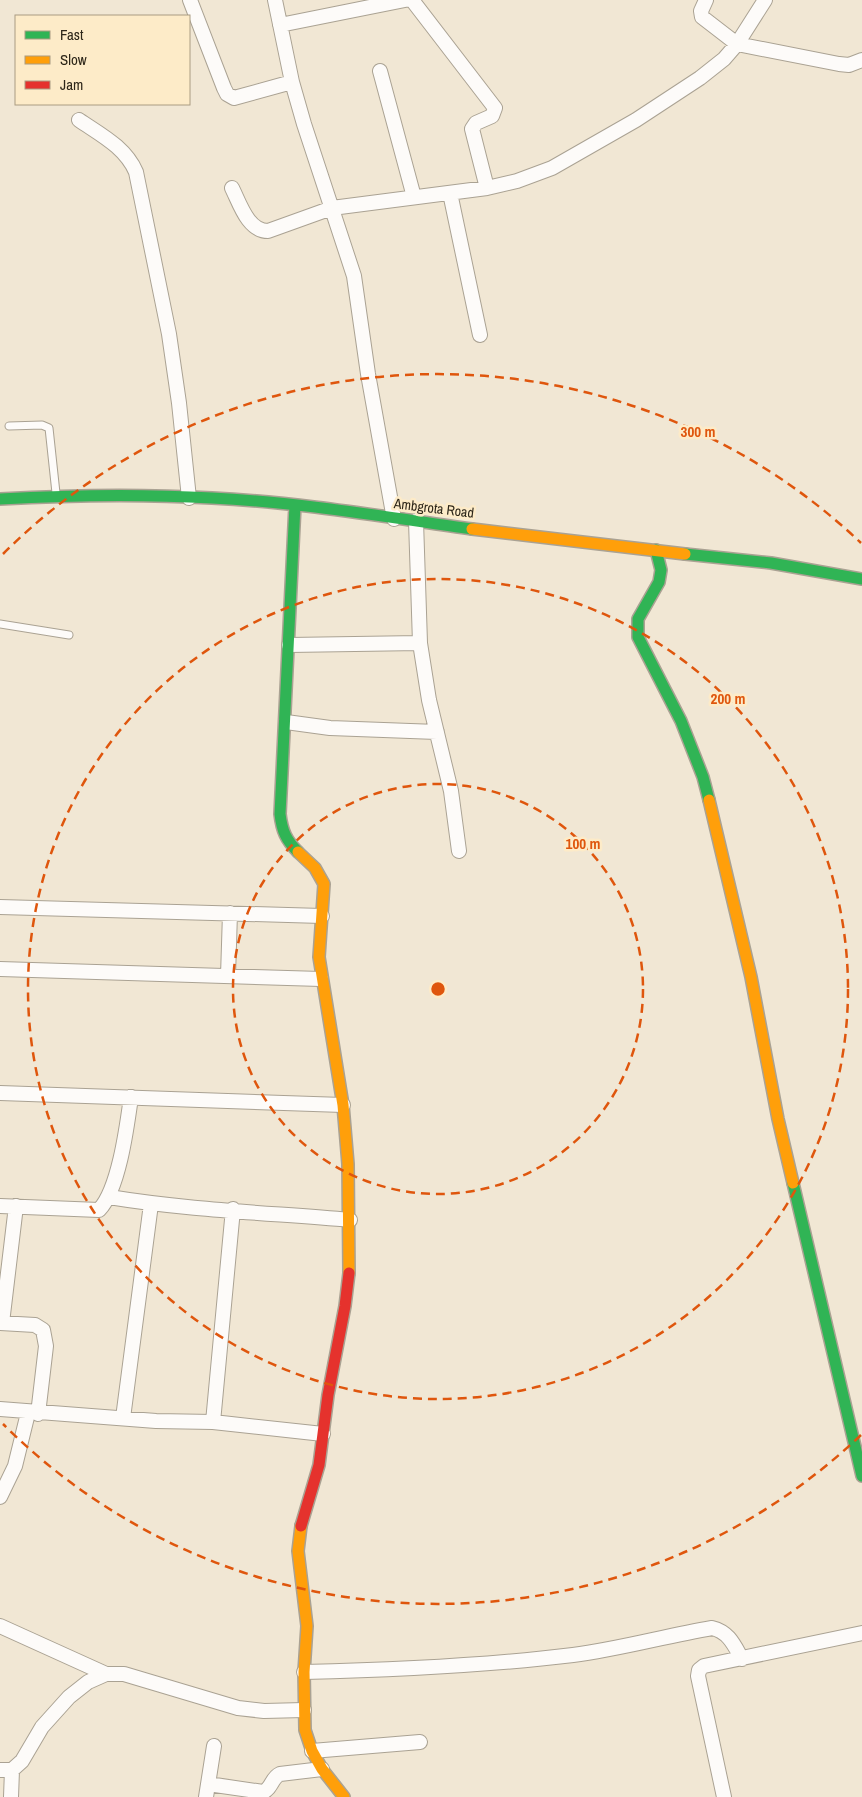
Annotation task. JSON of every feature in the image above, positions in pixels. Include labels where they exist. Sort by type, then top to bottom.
[{"type":"street","points":[[190,0],[224,88],[230,96],[234,98],[292,82]]},
{"type":"street","points":[[274,0],[292,82],[354,276],[369,379],[394,519]]},
{"type":"street","points":[[280,26],[404,0]]},
{"type":"street","points":[[412,0],[495,108],[492,116],[476,123],[472,129],[487,188]]},
{"type":"street","points":[[706,0],[701,11],[702,17],[737,44],[839,64],[849,64],[862,60]]},
{"type":"street","points":[[232,188],[250,223],[261,231],[268,231],[332,208],[487,188],[517,181],[552,168],[589,148],[700,78],[724,59],[737,44],[765,0]]},
{"type":"street","points":[[380,71],[414,197]]},
{"type":"street","points":[[79,120],[120,148],[130,158],[136,172],[170,344],[179,403],[189,498]]},
{"type":"street","points":[[450,193],[480,335]]},
{"type":"street","name":"Ambgrota Road","points":[[0,499],[56,496],[189,498],[295,505],[394,519],[771,563],[862,579]]},
{"type":"street","points":[[295,505],[286,722],[280,814],[282,829],[288,841],[322,876],[325,895],[319,943],[322,978],[343,1105],[350,1220],[349,1269],[345,1306],[328,1395],[319,1465],[300,1528],[298,1551],[307,1626],[304,1710],[305,1730],[312,1751],[322,1769],[344,1797]]},
{"type":"street","points":[[416,521],[420,643],[429,700],[452,791],[459,851]]},
{"type":"street","points":[[656,550],[661,573],[654,593],[636,620],[638,637],[681,721],[703,778],[751,977],[778,1119],[862,1476]]},
{"type":"street","points":[[289,645],[420,643]]},
{"type":"street","points":[[286,722],[330,728],[437,732]]},
{"type":"street","points":[[0,906],[322,916]]},
{"type":"street","points":[[228,976],[230,913]]},
{"type":"street","points":[[0,969],[322,978]]},
{"type":"street","points":[[0,1093],[343,1105]]},
{"type":"street","points":[[0,1206],[99,1210],[109,1196],[126,1129],[131,1097]]},
{"type":"street","points":[[109,1196],[152,1204],[233,1209],[350,1220]]},
{"type":"street","points":[[123,1418],[152,1204]]},
{"type":"street","points":[[0,1497],[15,1466],[33,1413],[46,1336],[43,1330],[35,1325],[1,1323],[16,1206]]},
{"type":"street","points":[[213,1422],[233,1209]]},
{"type":"street","points":[[0,1409],[33,1413],[213,1422],[323,1434]]},
{"type":"street","points":[[0,1626],[106,1674]]},
{"type":"street","points":[[304,1672],[393,1670],[576,1655],[712,1628],[722,1630],[728,1636],[742,1659]]},
{"type":"street","points":[[724,1797],[698,1676],[699,1670],[704,1666],[862,1633]]},
{"type":"street","points":[[11,1797],[6,1770],[22,1761],[54,1712],[88,1682],[106,1674],[124,1674],[238,1708],[264,1711],[304,1710]]},
{"type":"street","points":[[312,1751],[420,1742]]},
{"type":"street","points":[[214,1746],[207,1791],[263,1792],[267,1791],[272,1780],[280,1774],[322,1769]]},
{"type":"lane","points":[[9,426],[42,425],[49,428],[56,496]]},
{"type":"lane","points":[[0,624],[69,634]]},
{"type":"traffic: fast","points":[[0,499],[133,496],[245,500],[472,529]]},
{"type":"traffic: fast","points":[[295,505],[280,814],[285,835],[298,852]]},
{"type":"traffic: fast","points":[[656,550],[661,570],[659,582],[638,619],[638,637],[681,721],[703,777],[709,800]]},
{"type":"traffic: fast","points":[[685,554],[771,563],[862,579]]},
{"type":"traffic: fast","points":[[793,1183],[862,1476]]},
{"type":"traffic: slow","points":[[472,529],[685,554]]},
{"type":"traffic: slow","points":[[709,800],[751,977],[778,1119],[793,1183]]},
{"type":"traffic: slow","points":[[298,852],[315,868],[324,884],[319,957],[343,1105],[348,1164],[349,1273]]},
{"type":"traffic: slow","points":[[301,1526],[298,1551],[307,1626],[304,1672],[305,1730],[312,1751],[322,1769],[344,1797]]},
{"type":"traffic: jam","points":[[301,1526],[319,1465],[328,1395],[345,1306],[349,1273]]}]
